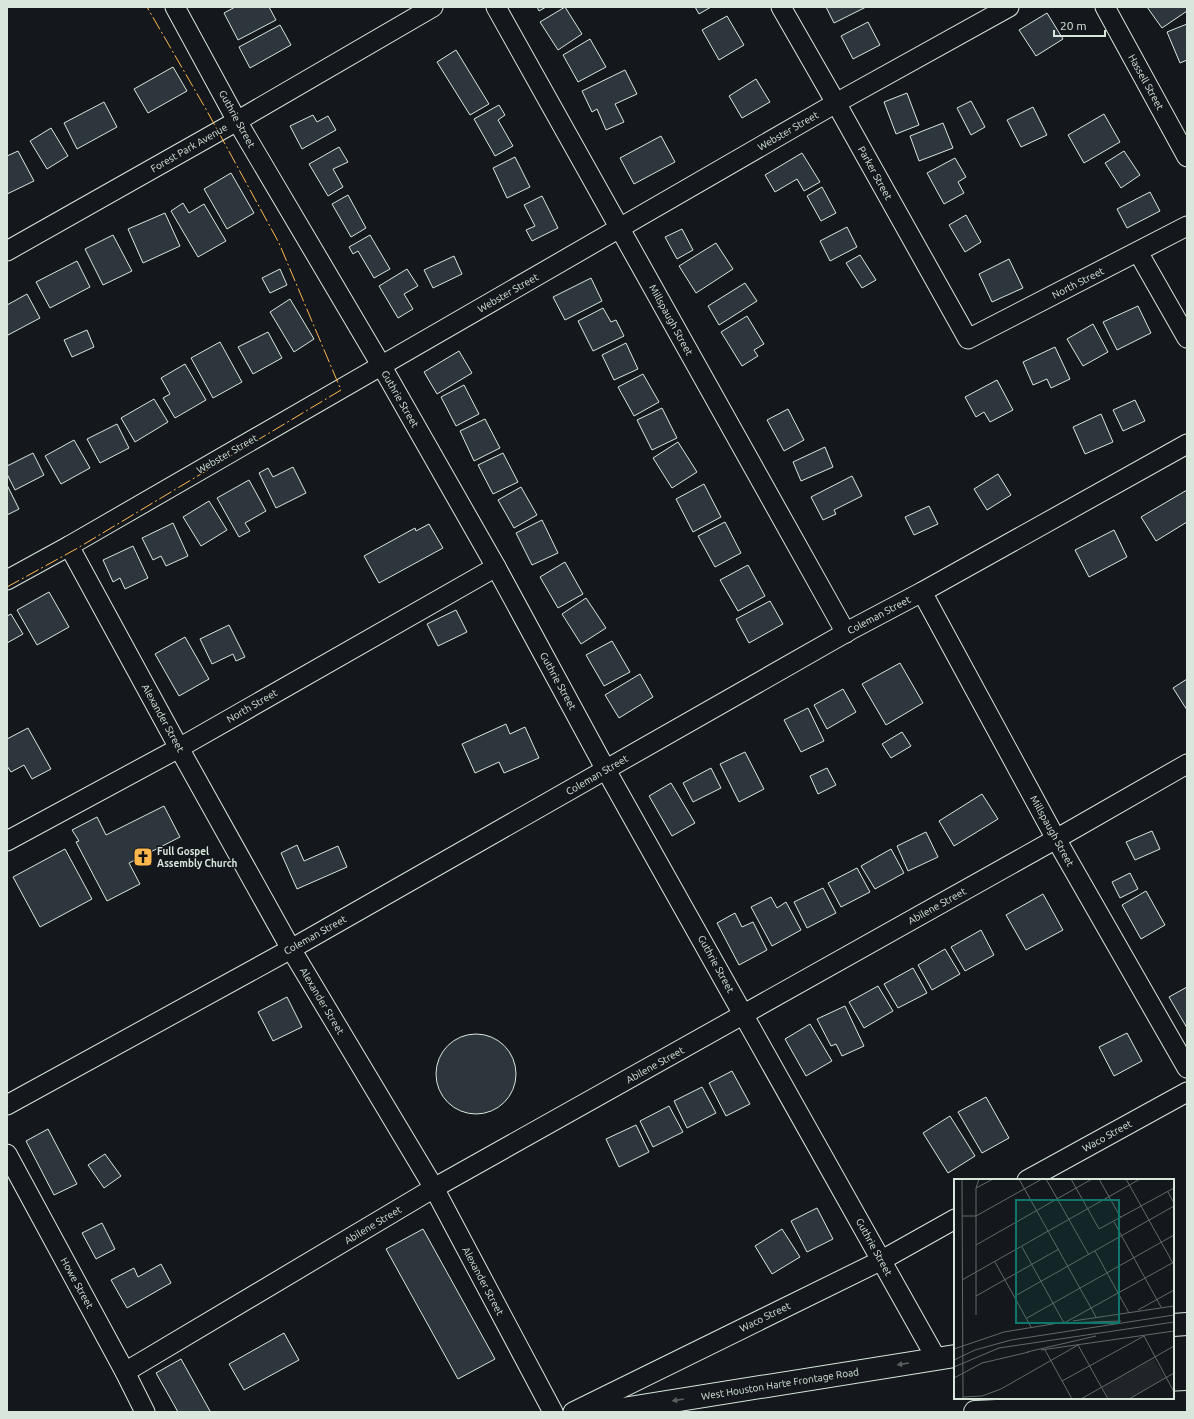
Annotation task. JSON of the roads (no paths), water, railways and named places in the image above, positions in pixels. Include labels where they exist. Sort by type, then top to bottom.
[{"type":"main road","points":[[1174,1325],[1187,1324]]},
{"type":"main road","name":"West Houston Harte Frontage Road","points":[[604,1412],[946,1357]]},
{"type":"main road","points":[[975,1412],[1187,1402]]},
{"type":"street","name":"Guthrie Street","points":[[175,7],[238,121],[381,365],[496,567],[606,770],[882,1260],[946,1357]]},
{"type":"street","name":"Forest Park Avenue","points":[[7,251],[238,121],[433,7]]},
{"type":"street","name":"Millspaugh Street","points":[[496,7],[846,633]]},
{"type":"street","name":"Parker Street","points":[[780,7],[836,103],[968,339]]},
{"type":"street","name":"Webster Street","points":[[7,580],[69,546],[836,103],[1009,7]]},
{"type":"street","name":"Hassell Street","points":[[1105,7],[1187,157]]},
{"type":"street","name":"North Street","points":[[968,339],[1187,226]]},
{"type":"street","points":[[1138,252],[1187,338]]},
{"type":"street","name":"Coleman Street","points":[[7,1105],[291,949],[846,633],[1187,444]]},
{"type":"street","name":"Alexander Street","points":[[69,546],[291,949],[434,1188],[553,1412]]},
{"type":"street","name":"North Street","points":[[7,841],[179,748],[496,567]]},
{"type":"street","name":"Millspaugh Street","points":[[922,592],[1056,839],[1187,1068]]},
{"type":"street","name":"Abilene Street","points":[[125,1372],[434,1188],[744,1015],[1187,764]]},
{"type":"street","name":"Waco Street","points":[[1029,1179],[1187,1092]]},
{"type":"street","name":"Howe Street","points":[[7,1154],[125,1372],[145,1412]]},
{"type":"street","name":"Waco Street","points":[[573,1412],[882,1260],[954,1220]]},
{"type":"place","name":"Full Gospel Assembly Church","points":[[143,857]]}]
